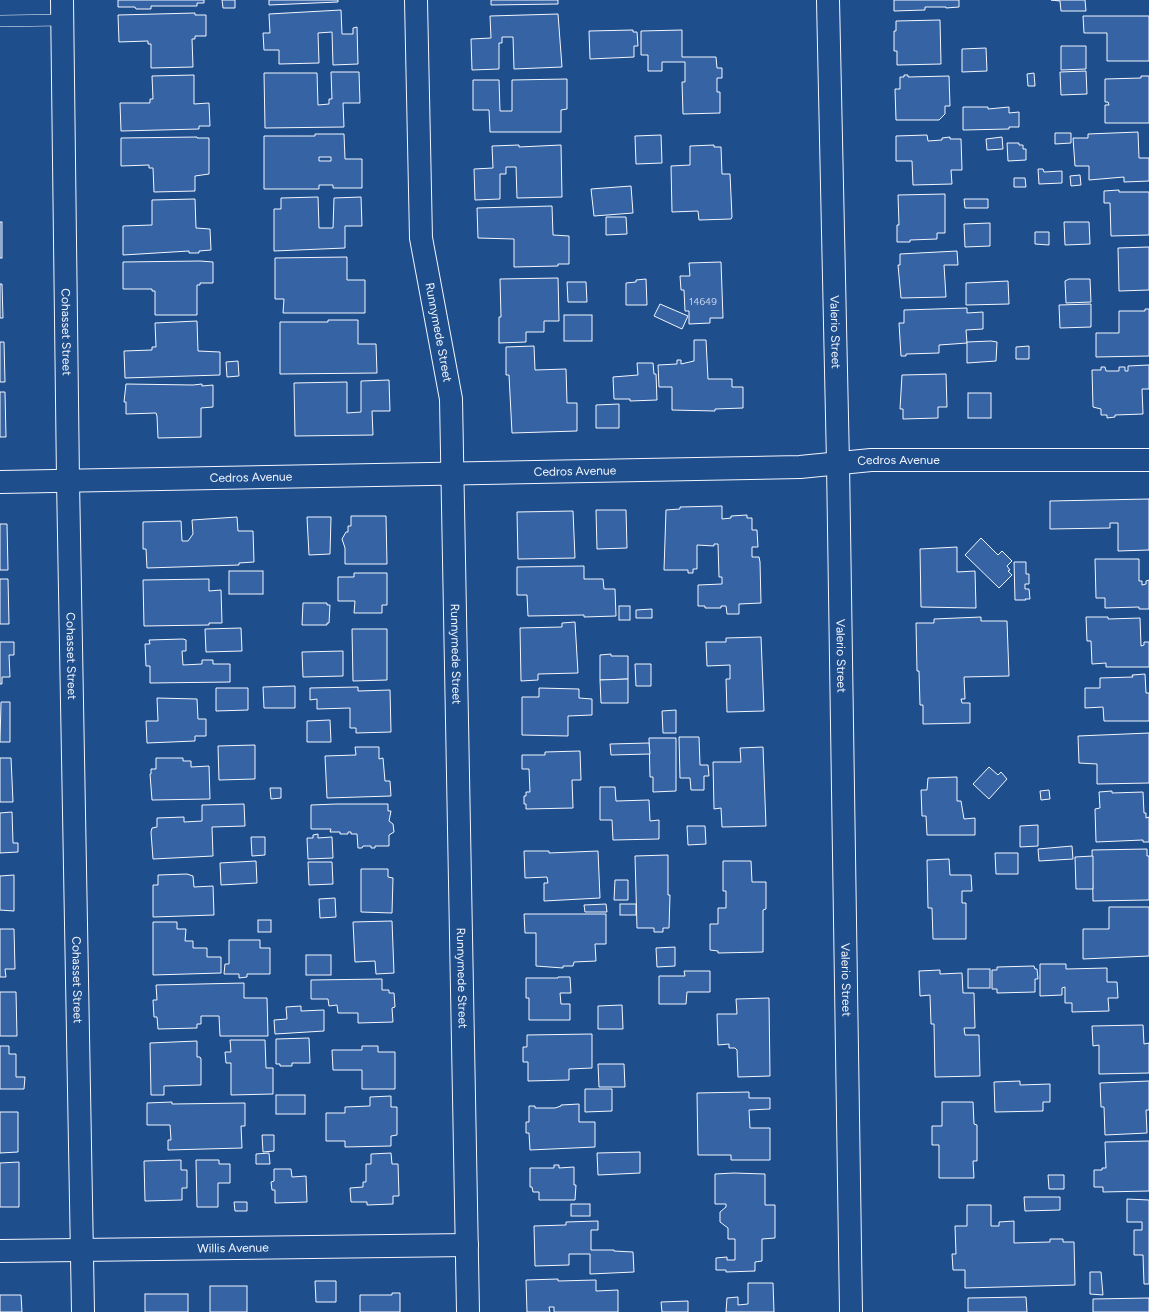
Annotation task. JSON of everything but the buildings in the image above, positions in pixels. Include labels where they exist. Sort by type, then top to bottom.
[{"type":"street","name":"Runnymede Street","points":[[416,0],[421,238],[451,399],[468,1312]]},
{"type":"street","name":"Valerio Street","points":[[828,0],[838,463],[851,1312]]},
{"type":"street","name":"Cohasset Street","points":[[62,10],[68,480],[83,1312]]},
{"type":"street","name":"Cedros Avenue","points":[[0,482],[453,475],[800,467],[871,460],[1149,460]]},
{"type":"street","name":"Willis Avenue","points":[[0,1251],[467,1245]]},
{"type":"lane","points":[[0,21],[62,10]]}]
